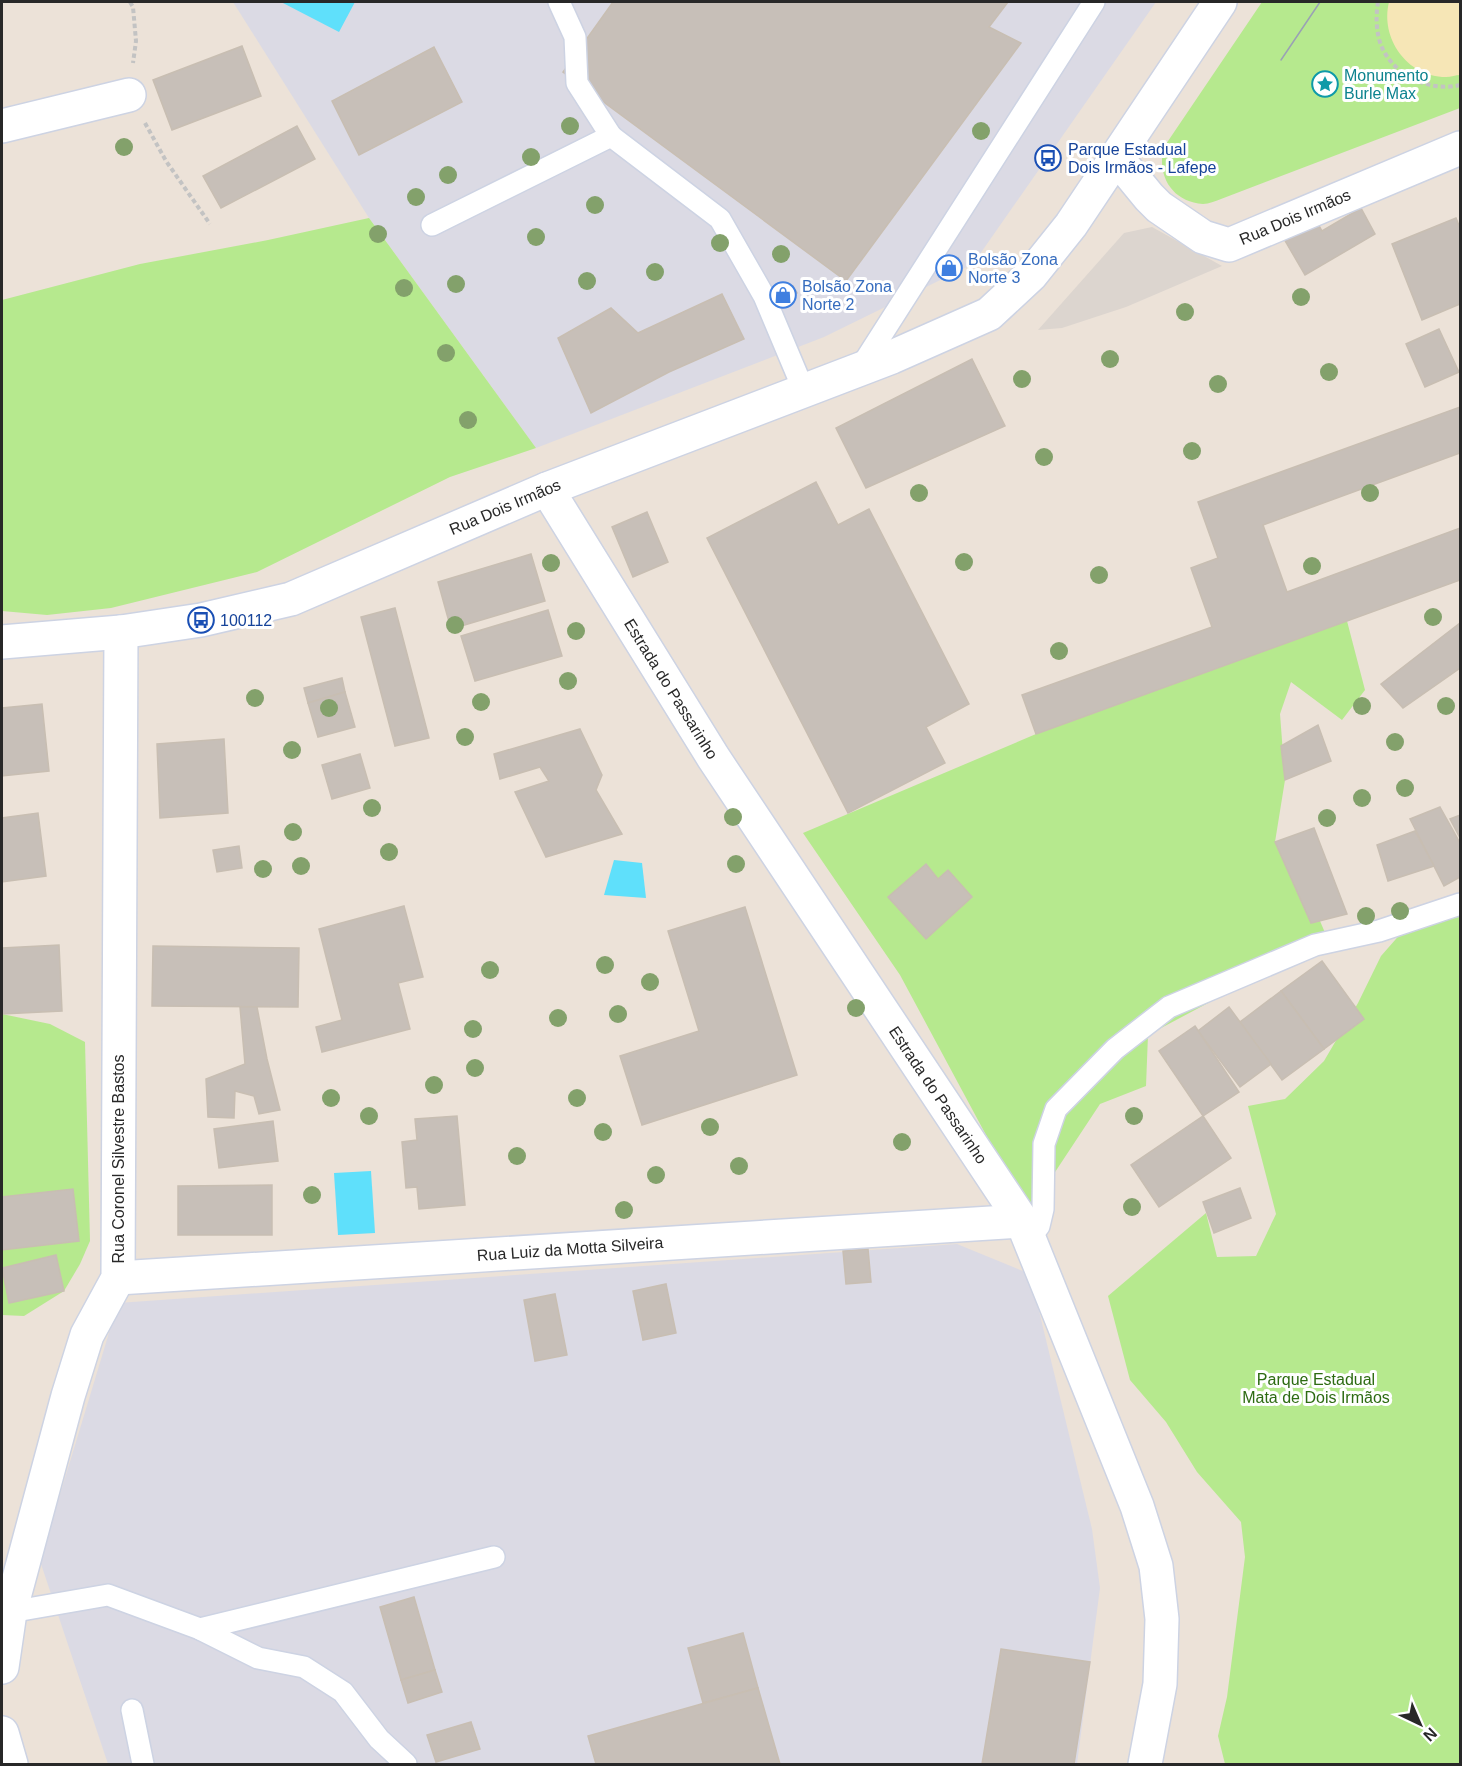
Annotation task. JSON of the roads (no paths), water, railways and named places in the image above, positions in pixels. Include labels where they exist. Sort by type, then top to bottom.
[{"type":"street","name":"Rua Dois Irmãos","points":[[3,641],[121,632],[201,620],[291,599],[547,489],[892,357],[989,314],[1030,275],[1071,225],[1220,2]]},
{"type":"street","points":[[2,126],[129,95]]},
{"type":"street","name":"Rua Dois Irmãos","points":[[1117,158],[1159,207],[1203,237],[1230,245],[1461,147]]},
{"type":"street","name":"Estrada do Passarinho","points":[[547,489],[713,757],[1025,1230],[1137,1506],[1156,1566],[1162,1619],[1160,1684],[1146,1764]]},
{"type":"street","name":"Rua Coronel Silvestre Bastos","points":[[2,1667],[10,1612],[65,1405],[87,1335],[118,1278],[121,632]]},
{"type":"street","name":"Rua Luiz da Motta Silveira","points":[[118,1278],[1025,1230]]},
{"type":"street","points":[[2,1733],[11,1764]]},
{"type":"lane","points":[[559,2],[575,37],[577,83],[611,136],[720,219],[764,297],[804,391]]},
{"type":"lane","points":[[859,370],[1094,2]]},
{"type":"lane","points":[[432,225],[611,136]]},
{"type":"lane","points":[[1025,1230],[1039,1226],[1043,1209],[1044,1144],[1056,1109],[1116,1048],[1169,1007],[1315,945],[1379,931],[1461,903]]},
{"type":"lane","points":[[200,1629],[494,1557]]},
{"type":"lane","points":[[10,1612],[108,1595],[200,1629],[258,1658],[304,1667],[343,1692],[380,1739],[406,1764]]},
{"type":"lane","points":[[132,1710],[143,1764]]},
{"type":"water","points":[[281,2],[355,2],[339,32]]},
{"type":"water","points":[[614,860],[642,863],[646,898],[604,895]]},
{"type":"water","points":[[371,1171],[375,1233],[338,1235],[334,1173]]},
{"type":"tram line","points":[[1281,60],[1320,2]]},
{"type":"place","name":"Monumento Burle Max","points":[[1325,84]]},
{"type":"place","name":"Parque Estadual Dois Irmãos - Lafepe","points":[[1048,158]]},
{"type":"place","name":"Bolsão Zona Norte 3","points":[[949,268]]},
{"type":"place","name":"Bolsão Zona Norte 2","points":[[783,295]]},
{"type":"place","name":"100112","points":[[201,620]]},
{"type":"park label","name":"Parque Estadual Mata de Dois Irmãos","points":[[1316,1388]]}]
